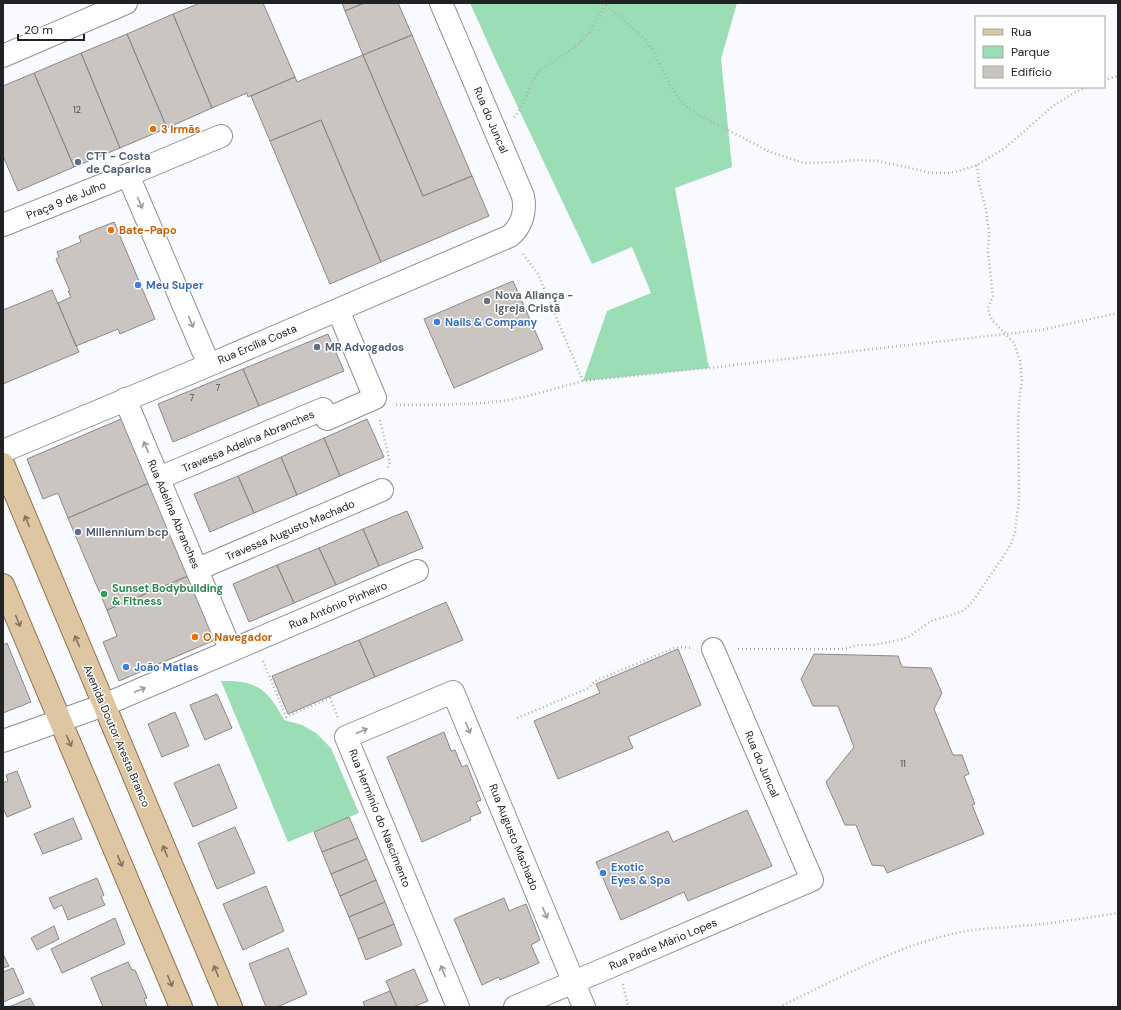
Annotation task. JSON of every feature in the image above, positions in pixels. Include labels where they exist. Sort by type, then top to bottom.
[{"type":"main road","name":"Avenida Doutor Aresta Branco","points":[[3,464],[231,1007]]},
{"type":"main road","points":[[3,585],[181,1007]]},
{"type":"street","points":[[3,56],[126,3]]},
{"type":"street","name":"Rua do Juncal","points":[[441,3],[523,196],[524,209],[520,224],[516,231],[510,236]]},
{"type":"street","name":"Praça 9 de Julho","points":[[4,221],[128,175],[221,136]]},
{"type":"street","points":[[128,175],[209,365]]},
{"type":"street","name":"Rua Ercília Costa","points":[[3,451],[209,365],[510,236]]},
{"type":"street","points":[[338,310],[375,398]]},
{"type":"street","name":"Travessa Adelina Abranches","points":[[159,478],[322,409],[326,419],[375,398]]},
{"type":"street","name":"Rua Adelina Abranches","points":[[125,399],[198,569],[231,651]]},
{"type":"street","name":"Travessa Augusto Machado","points":[[198,569],[382,490]]},
{"type":"street","name":"Rua António Pinheiro","points":[[3,741],[104,705],[417,571]]},
{"type":"street","name":"Rua do Juncal","points":[[713,650],[812,880]]},
{"type":"street","name":"Rua Hermínio do Nascimento","points":[[453,692],[346,737],[458,1007]]},
{"type":"street","name":"Rua Augusto Machado","points":[[453,692],[584,1007]]},
{"type":"street","name":"Rua Padre Mário Lopes","points":[[515,1007],[812,880]]},
{"type":"path","points":[[594,3],[606,4],[644,38],[653,50],[670,85],[688,108],[698,115],[770,152],[804,164],[857,160],[878,161],[932,173],[950,173],[962,170],[977,165],[1005,148],[1053,106],[1085,88]]},
{"type":"path","points":[[494,127],[509,121],[516,115],[522,106],[532,82],[540,70],[575,47],[590,32],[606,4]]},
{"type":"path","points":[[1105,80],[1118,76]]},
{"type":"path","points":[[517,718],[589,688],[595,681],[674,648],[679,647],[713,650],[843,650],[900,640],[910,636],[931,621],[961,612],[970,605],[1011,544],[1015,532],[1019,499],[1018,421],[1022,380],[1020,361],[1015,345],[1000,330],[992,320],[989,313],[988,308],[994,296],[988,252],[989,232],[986,210],[979,183],[977,165]]},
{"type":"path","points":[[510,236],[538,274],[583,381]]},
{"type":"path","points":[[375,398],[395,405],[485,403],[519,397],[583,381],[1006,335],[1060,327],[1118,313]]},
{"type":"path","points":[[375,398],[390,462],[382,490]]},
{"type":"path","points":[[255,640],[286,717],[330,698],[346,737]]},
{"type":"path","points":[[779,1007],[869,964],[909,947],[944,936],[969,930],[1074,920],[1118,913]]},
{"type":"green space","points":[[470,3],[737,3],[721,59],[732,167],[675,188],[709,368],[583,381],[607,311],[651,293],[632,247],[592,264]]},
{"type":"green space","points":[[221,681],[243,682],[260,688],[278,709],[284,720],[302,725],[316,733],[331,748],[359,813],[288,842]]},
{"type":"building","points":[[200,3],[263,3],[295,77],[248,97],[247,93],[212,108],[173,14]]},
{"type":"building","points":[[342,3],[364,3],[345,11]]},
{"type":"building","points":[[364,3],[398,3],[412,35],[363,55],[345,11]]},
{"type":"building","points":[[173,14],[212,108],[167,128],[127,34]]},
{"type":"building","points":[[127,34],[167,128],[120,148],[81,53]]},
{"type":"building","points":[[412,35],[472,176],[423,196],[363,55]]},
{"type":"building","points":[[81,53],[120,148],[74,167],[34,73]]},
{"type":"building","points":[[363,55],[423,196],[472,176],[489,216],[381,262],[321,120],[270,141],[251,96],[295,77],[297,82]]},
{"type":"building","points":[[34,73],[74,167],[18,191],[3,156],[3,86]]},
{"type":"building","points":[[321,120],[381,262],[330,284],[270,141]]},
{"type":"building","points":[[114,222],[155,319],[120,334],[118,329],[76,346],[58,303],[71,297],[68,291],[70,291],[56,259],[59,257],[57,252],[81,242],[79,236]]},
{"type":"building","points":[[513,281],[543,349],[454,388],[424,319]]},
{"type":"building","points":[[52,290],[79,352],[3,384],[3,310]]},
{"type":"building","points":[[328,334],[344,371],[259,406],[243,369]]},
{"type":"building","points":[[243,369],[259,406],[173,442],[158,404]]},
{"type":"building","points":[[121,419],[149,483],[68,518],[58,493],[43,499],[27,459]]},
{"type":"building","points":[[367,419],[384,457],[340,476],[324,438]]},
{"type":"building","points":[[324,438],[340,476],[297,495],[281,457]]},
{"type":"building","points":[[281,457],[297,495],[254,513],[238,476]]},
{"type":"building","points":[[238,476],[254,513],[210,532],[194,494]]},
{"type":"building","points":[[149,483],[188,576],[107,610],[68,518]]},
{"type":"building","points":[[407,511],[423,548],[379,566],[363,529]]},
{"type":"building","points":[[363,529],[379,566],[336,585],[319,548]]},
{"type":"building","points":[[319,548],[336,585],[294,603],[277,565]]},
{"type":"building","points":[[277,565],[294,603],[249,622],[233,584]]},
{"type":"building","points":[[188,576],[215,640],[119,681],[103,642],[117,636],[107,610]]},
{"type":"building","points":[[446,602],[463,640],[375,677],[359,640]]},
{"type":"building","points":[[359,640],[375,677],[288,714],[272,676]]},
{"type":"building","points":[[7,643],[31,702],[3,713],[3,645]]},
{"type":"building","points":[[678,649],[701,705],[628,737],[633,748],[558,779],[534,721],[600,693],[596,684]]},
{"type":"building","points":[[814,654],[898,656],[902,667],[931,668],[942,693],[934,709],[953,755],[962,755],[969,774],[964,776],[975,804],[972,805],[984,834],[887,873],[884,866],[872,865],[856,825],[845,825],[826,782],[854,747],[838,706],[813,706],[801,679]]},
{"type":"building","points":[[217,694],[232,728],[205,740],[190,705]]},
{"type":"building","points":[[175,712],[189,746],[162,757],[148,724]]},
{"type":"building","points":[[444,732],[451,751],[455,750],[462,767],[467,765],[481,800],[476,802],[481,813],[470,817],[471,820],[422,842],[387,757]]},
{"type":"building","points":[[219,764],[237,808],[193,827],[174,783]]},
{"type":"building","points":[[17,771],[31,807],[7,817],[3,808],[3,783],[8,781],[6,775]]},
{"type":"building","points":[[747,810],[772,866],[688,901],[684,892],[621,920],[596,862],[668,831],[673,842]]},
{"type":"building","points":[[349,817],[358,838],[322,852],[314,832]]},
{"type":"building","points":[[73,818],[82,839],[43,854],[34,834]]},
{"type":"building","points":[[235,827],[255,873],[217,889],[198,843]]},
{"type":"building","points":[[358,838],[367,859],[331,874],[322,852]]},
{"type":"building","points":[[367,859],[376,880],[340,896],[331,874]]},
{"type":"building","points":[[97,878],[104,895],[101,897],[105,905],[68,920],[62,905],[54,909],[49,898]]},
{"type":"building","points":[[376,880],[385,902],[349,917],[340,896]]},
{"type":"building","points":[[266,886],[284,931],[243,950],[223,904]]},
{"type":"building","points":[[504,898],[509,911],[526,904],[540,940],[531,945],[539,963],[500,980],[499,977],[482,985],[454,919]]},
{"type":"building","points":[[385,902],[394,924],[358,939],[349,917]]},
{"type":"building","points":[[115,918],[125,944],[62,973],[51,949]]},
{"type":"building","points":[[394,924],[402,945],[366,960],[358,939]]},
{"type":"building","points":[[54,926],[59,939],[37,950],[31,938]]},
{"type":"building","points":[[288,948],[307,994],[277,1007],[266,1007],[249,964]]},
{"type":"building","points":[[3,954],[9,966],[3,968]]},
{"type":"building","points":[[128,962],[132,970],[135,970],[147,998],[144,999],[147,1007],[103,1007],[91,978]]},
{"type":"building","points":[[13,968],[24,993],[3,1002],[3,972]]},
{"type":"building","points":[[414,969],[428,1001],[413,1007],[397,1007],[386,981]]},
{"type":"building","points":[[390,991],[397,1007],[365,1007],[363,1002]]},
{"type":"building","points":[[30,998],[35,1007],[9,1007]]},
{"type":"place","name":"3 Irmãs","points":[[153,129]]},
{"type":"place","name":"CTT - Costa de Caparica","points":[[78,162]]},
{"type":"place","name":"Bate-Papo","points":[[111,230]]},
{"type":"place","name":"Meu Super","points":[[138,285]]},
{"type":"place","name":"Nova Aliança - Igreja Cristã","points":[[487,301]]},
{"type":"place","name":"Nails & Company","points":[[437,322]]},
{"type":"place","name":"MR Advogados","points":[[317,347]]},
{"type":"place","name":"Millennium bcp","points":[[78,532]]},
{"type":"place","name":"Sunset Bodybuilding & Fitness","points":[[104,594]]},
{"type":"place","name":"O Navegador","points":[[195,637]]},
{"type":"place","name":"João Matias","points":[[126,667]]},
{"type":"place","name":"Exotic Eyes & Spa","points":[[603,873]]}]
